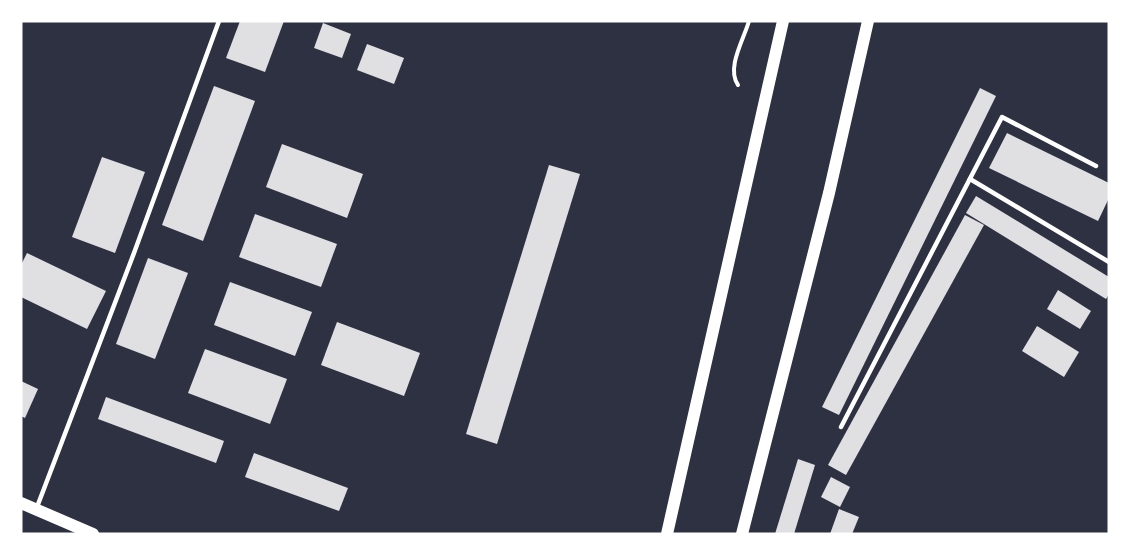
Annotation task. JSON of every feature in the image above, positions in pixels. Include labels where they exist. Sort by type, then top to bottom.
[{"type":"main road","points":[[659,534],[669,528],[783,21]]},
{"type":"main road","points":[[742,534],[829,193],[868,21]]},
{"type":"main road","points":[[21,503],[93,534]]},
{"type":"lane","points":[[36,510],[130,264],[219,21]]},
{"type":"lane","points":[[841,427],[1002,117],[1096,166]]},
{"type":"lane","points":[[970,179],[1109,262]]},
{"type":"path","points":[[738,85],[734,71],[749,21]]},
{"type":"building","points":[[240,21],[284,21],[265,72],[226,58]]},
{"type":"building","points":[[323,23],[351,34],[342,58],[314,48]]},
{"type":"building","points":[[367,44],[404,58],[394,84],[357,70]]},
{"type":"building","points":[[214,86],[255,101],[203,241],[162,225]]},
{"type":"building","points":[[980,88],[996,96],[839,415],[822,407]]},
{"type":"building","points":[[1007,133],[1109,183],[1109,198],[1098,221],[989,168]]},
{"type":"building","points":[[282,144],[363,174],[347,218],[266,187]]},
{"type":"building","points":[[102,157],[145,172],[115,253],[72,237]]},
{"type":"building","points":[[549,165],[580,174],[497,444],[466,434]]},
{"type":"building","points":[[976,196],[1109,277],[1109,294],[1106,299],[966,213]]},
{"type":"building","points":[[255,214],[337,244],[321,287],[239,257]]},
{"type":"building","points":[[965,215],[984,225],[846,475],[828,465]]},
{"type":"building","points":[[27,253],[106,291],[87,329],[21,297],[21,265]]},
{"type":"building","points":[[148,258],[188,273],[155,359],[116,344]]},
{"type":"building","points":[[230,282],[312,312],[295,356],[214,325]]},
{"type":"building","points":[[1058,290],[1091,311],[1080,329],[1047,309]]},
{"type":"building","points":[[337,322],[420,353],[404,396],[321,365]]},
{"type":"building","points":[[1037,326],[1079,352],[1064,377],[1022,351]]},
{"type":"building","points":[[205,349],[287,379],[270,424],[188,393]]},
{"type":"building","points":[[21,381],[38,389],[25,418],[21,416]]},
{"type":"building","points":[[106,397],[224,441],[216,463],[98,419]]},
{"type":"building","points":[[254,453],[348,488],[339,511],[245,477]]},
{"type":"building","points":[[798,459],[815,465],[794,534],[775,534]]},
{"type":"building","points":[[831,477],[850,487],[840,507],[821,497]]},
{"type":"building","points":[[839,509],[859,517],[852,534],[830,534]]}]
